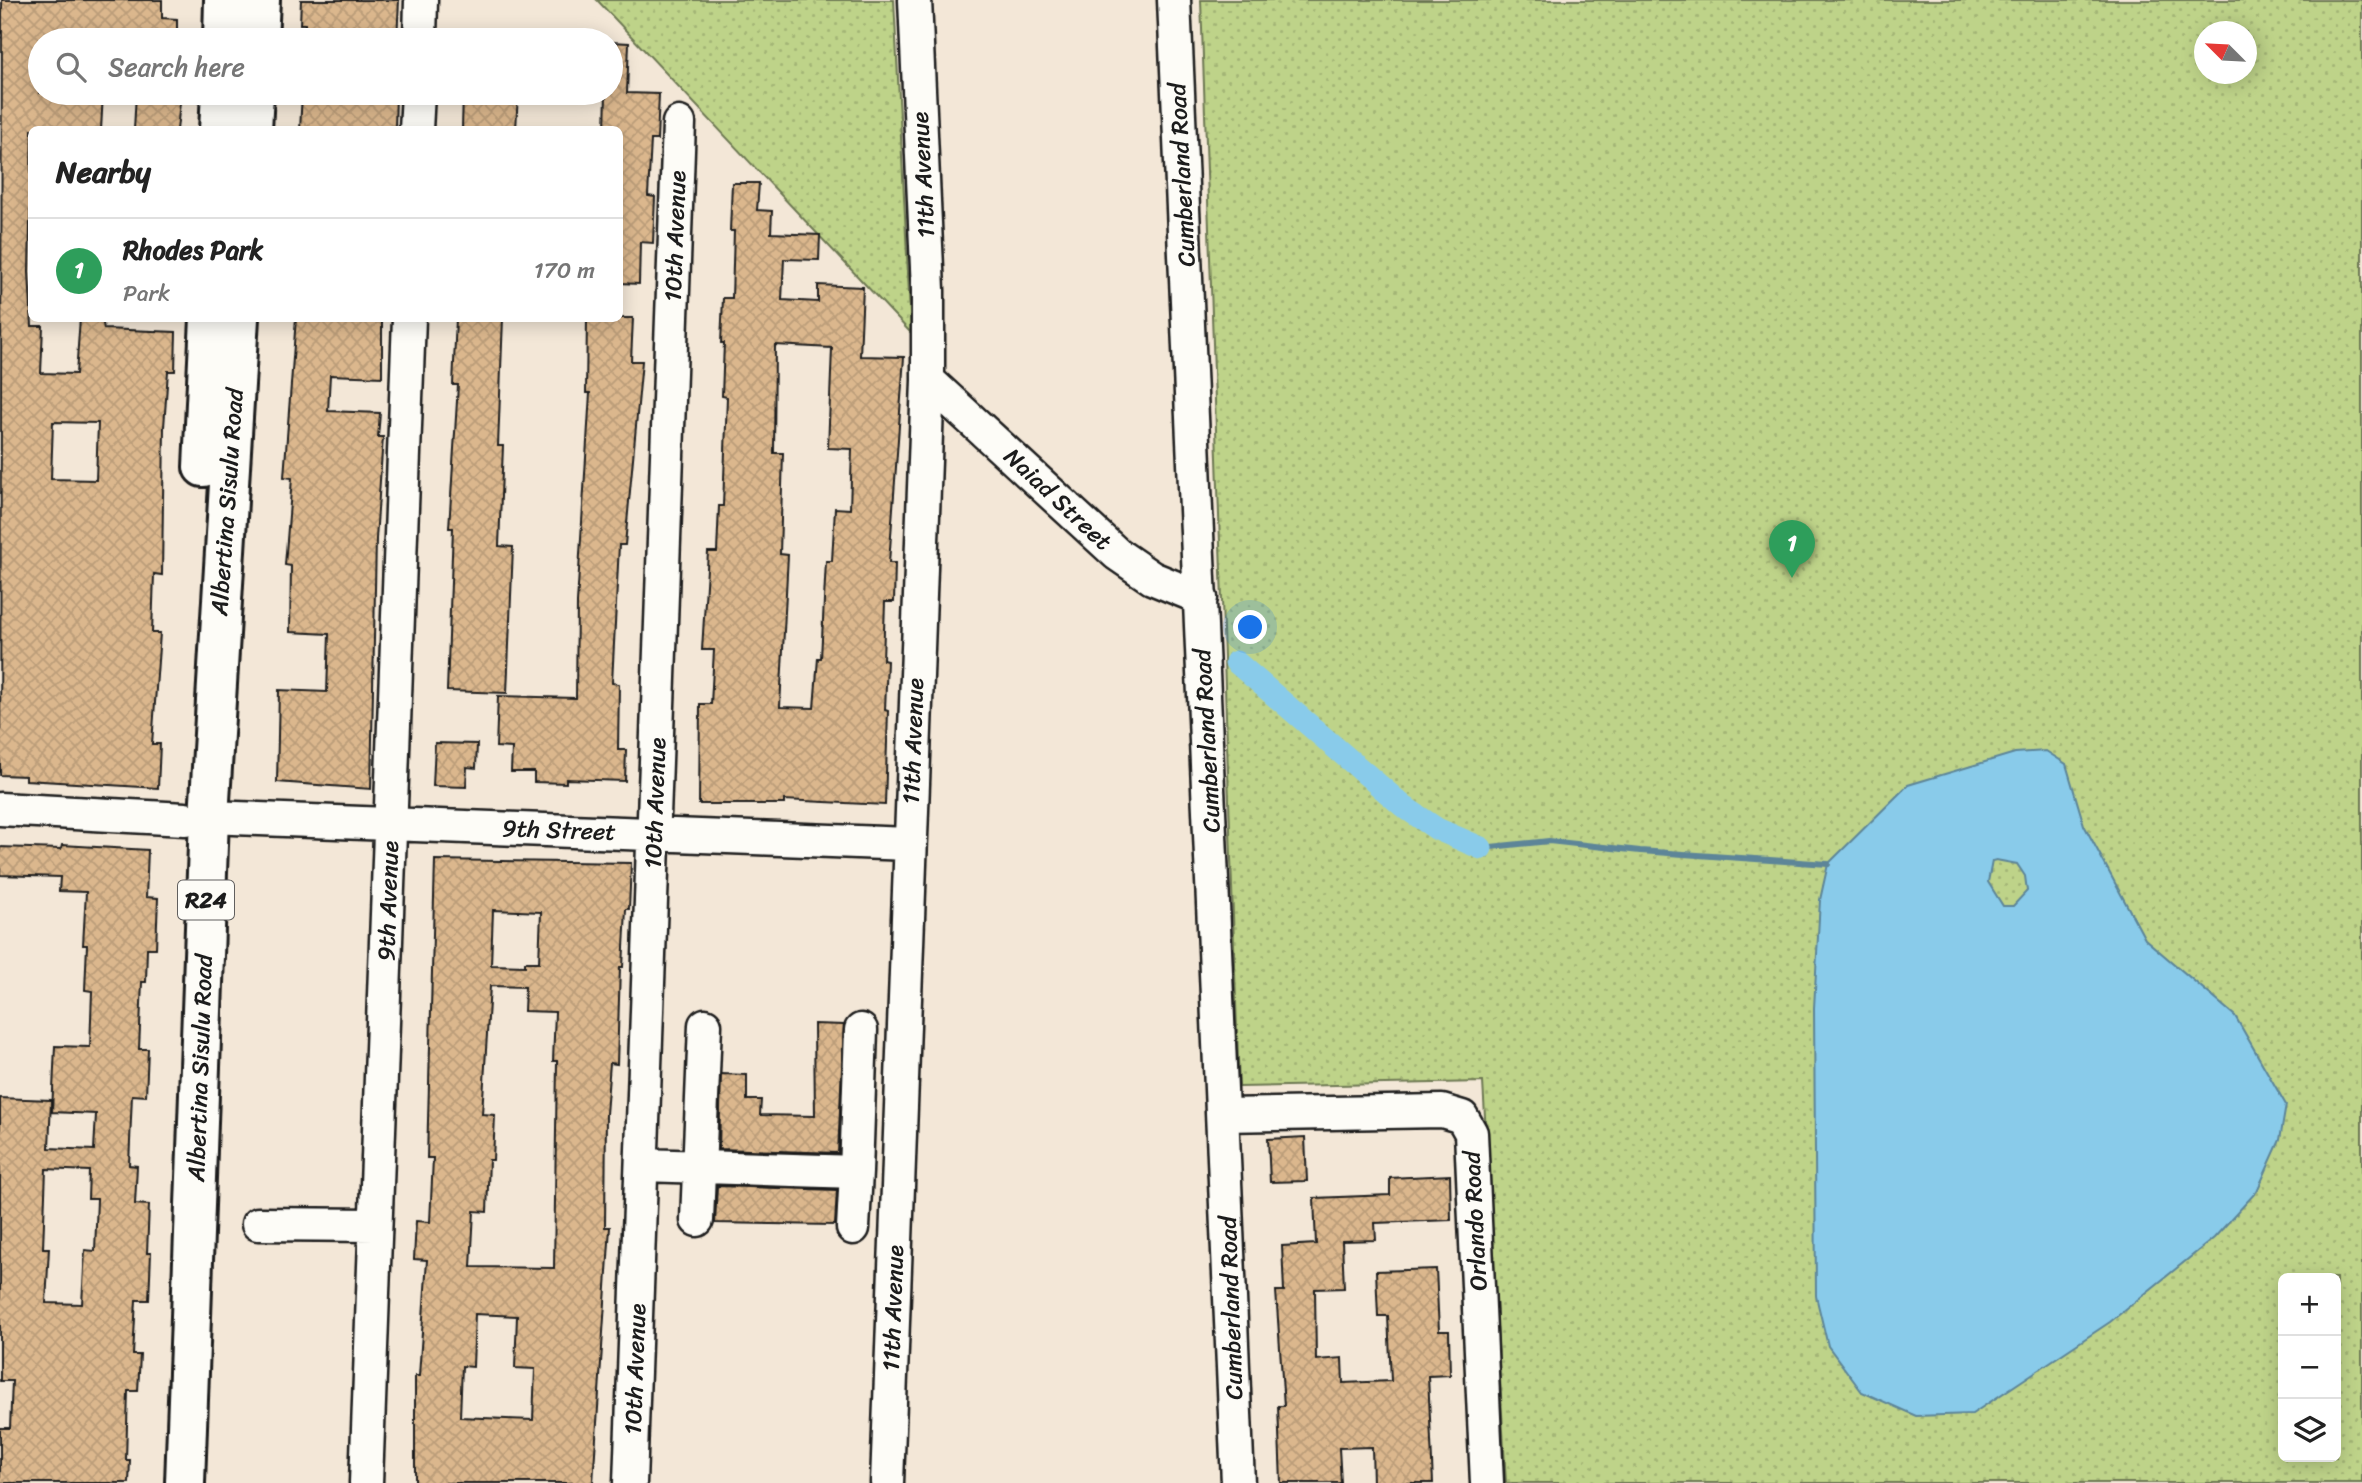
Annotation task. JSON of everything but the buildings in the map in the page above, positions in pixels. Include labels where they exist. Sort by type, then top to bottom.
[{"type":"main road","points":[[223,28],[224,0]]},
{"type":"main road","points":[[259,28],[260,0]]},
{"type":"main road","points":[[219,126],[220,105]]},
{"type":"main road","points":[[251,126],[253,105]]},
{"type":"main road","name":"Albertina Sisulu Road","points":[[185,1483],[197,818],[210,322]]},
{"type":"main road","name":"Albertina Sisulu Road","points":[[159,1483],[197,818],[239,322]]},
{"type":"street","points":[[420,28],[421,0]]},
{"type":"street","name":"11th Avenue","points":[[887,1483],[928,380],[928,290],[915,0]]},
{"type":"street","name":"Cumberland Road","points":[[1174,0],[1238,1483]]},
{"type":"street","points":[[416,126],[417,105]]},
{"type":"street","name":"10th Avenue","points":[[630,1483],[679,123]]},
{"type":"street","name":"9th Avenue","points":[[366,1483],[409,322]]},
{"type":"street","name":"Naiad Street","points":[[928,380],[1117,554],[1152,578],[1201,598]]},
{"type":"street","name":"9th Street","points":[[0,809],[909,844]]},
{"type":"street","points":[[697,1220],[705,1025]]},
{"type":"street","points":[[853,1228],[862,1030]]},
{"type":"street","name":"Orlando Road","points":[[1223,1115],[1442,1111],[1462,1117],[1471,1133],[1487,1483]]},
{"type":"street","points":[[643,1165],[856,1172]]},
{"type":"street","points":[[258,1224],[375,1225]]},
{"type":"green space","points":[[597,0],[894,0],[911,333]]},
{"type":"green space","points":[[1201,0],[2362,0],[2362,1483],[1506,1483],[1483,1082],[1239,1087]]},
{"type":"water","points":[[2046,751],[2066,764],[2084,825],[2145,939],[2235,1016],[2286,1105],[2280,1140],[2257,1191],[2214,1238],[2110,1322],[1972,1414],[1916,1416],[1862,1392],[1828,1346],[1816,1296],[1814,1008],[1820,900],[1828,864],[1908,785],[2015,753]],"holes":[[[1992,861],[2017,864],[2025,876],[2027,891],[2013,906],[2003,906],[1988,882]]]},
{"type":"waterway","points":[[1236,662],[1403,806],[1437,829],[1481,848]]},
{"type":"waterway","points":[[1481,848],[1549,841],[1640,851],[1828,864]]},
{"type":"place","name":"Rhodes Park","points":[[1792,578]]}]
